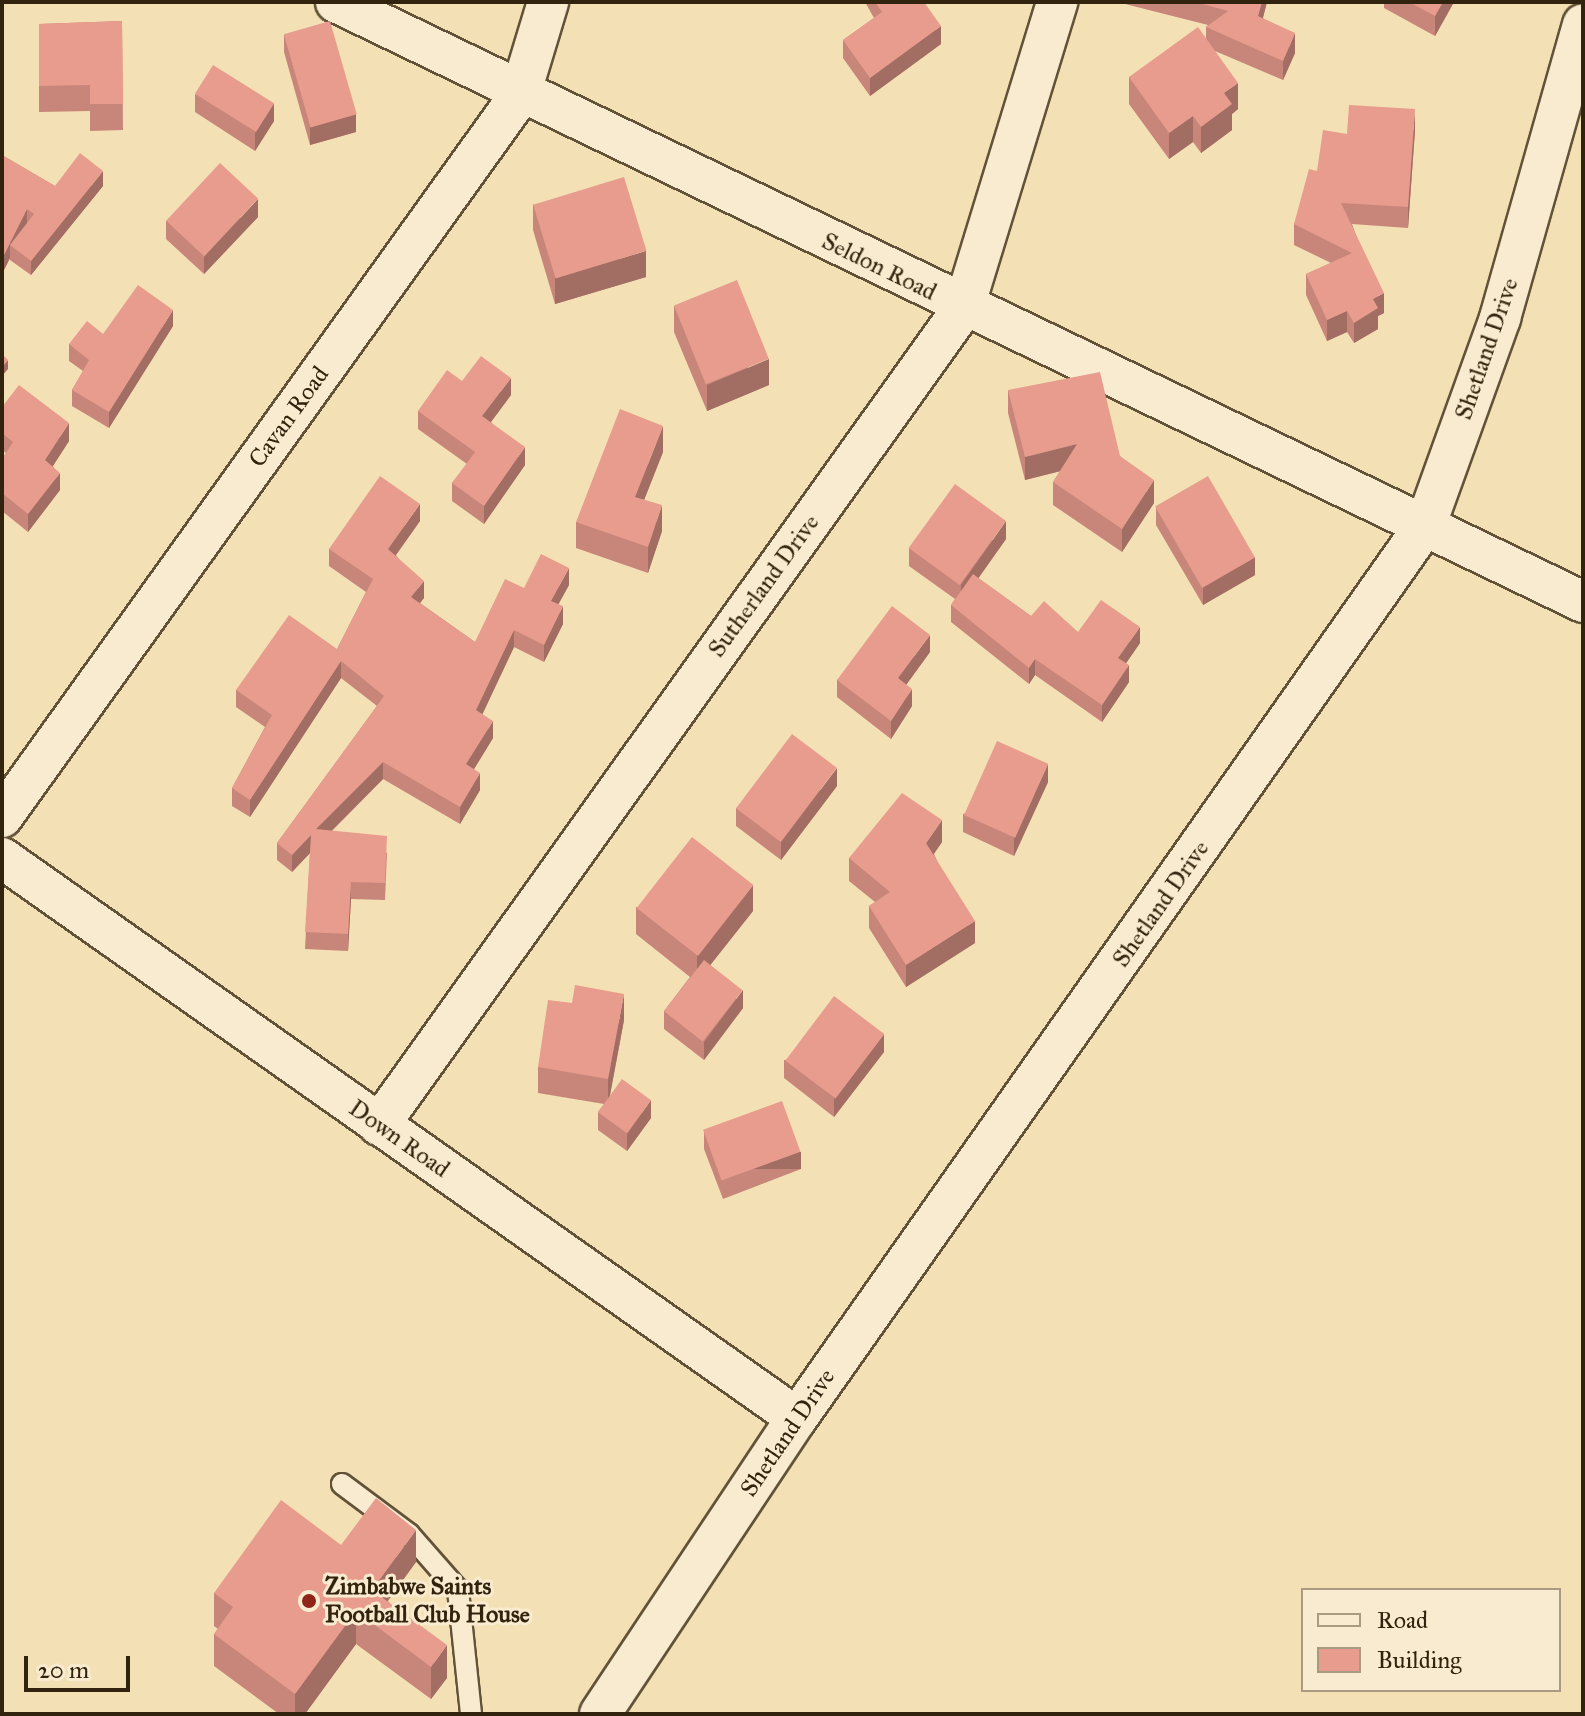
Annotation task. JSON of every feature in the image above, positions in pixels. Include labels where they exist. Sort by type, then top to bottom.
[{"type":"street","name":"Seldon Road","points":[[336,2],[520,95],[1426,524],[1583,602]]},
{"type":"street","name":"Cavan Road","points":[[2,817],[520,95],[548,2]]},
{"type":"street","name":"Sutherland Drive","points":[[379,1125],[964,307],[1057,2]]},
{"type":"street","name":"Shetland Drive","points":[[600,1714],[797,1418],[1426,524],[1500,318],[1583,25]]},
{"type":"street","name":"Down Road","points":[[2,858],[797,1418]]},
{"type":"lane","points":[[342,1484],[409,1534],[458,1590],[471,1714]]},
{"type":"building","points":[[875,2],[924,2],[941,26],[870,78],[843,40],[882,12]]},
{"type":"building","points":[[1195,2],[1262,2],[1258,16],[1295,33],[1283,61],[1206,27],[1228,11]]},
{"type":"building","points":[[1409,2],[1443,2],[1435,16]]},
{"type":"building","points":[[122,21],[123,104],[90,104],[90,85],[39,86],[39,24]]},
{"type":"building","points":[[330,21],[357,114],[311,127],[284,34]]},
{"type":"building","points":[[1198,27],[1238,83],[1224,93],[1232,104],[1201,127],[1193,116],[1169,133],[1129,77]]},
{"type":"building","points":[[213,65],[274,103],[256,132],[195,94]]},
{"type":"building","points":[[1349,105],[1415,109],[1408,207],[1341,203],[1384,293],[1373,299],[1378,308],[1354,323],[1347,311],[1327,320],[1306,274],[1352,253],[1294,224],[1309,169],[1317,171],[1323,130],[1347,134]]},
{"type":"building","points":[[80,153],[103,171],[31,261],[10,245],[34,214],[27,209],[2,259],[2,155],[55,186]]},
{"type":"building","points":[[220,163],[258,198],[204,256],[166,221]]},
{"type":"building","points":[[624,177],[647,251],[556,278],[533,205]]},
{"type":"building","points":[[737,280],[769,359],[706,384],[674,305]]},
{"type":"building","points":[[138,285],[173,310],[109,412],[72,390],[89,360],[69,344],[87,321],[103,334]]},
{"type":"building","points":[[481,356],[511,378],[482,416],[525,447],[484,506],[452,483],[475,452],[418,411],[447,370],[462,381]]},
{"type":"building","points":[[1100,372],[1120,456],[1154,480],[1122,529],[1053,482],[1077,444],[1025,457],[1008,390]]},
{"type":"building","points":[[19,385],[69,423],[45,460],[60,473],[28,514],[2,493],[2,459],[13,442],[2,433],[2,407]]},
{"type":"building","points":[[620,409],[663,426],[635,497],[662,505],[648,547],[576,522]]},
{"type":"building","points":[[380,476],[420,504],[388,549],[424,581],[411,597],[475,642],[505,579],[524,588],[541,554],[569,568],[551,601],[563,606],[544,645],[514,630],[476,710],[493,721],[466,764],[480,773],[460,807],[383,762],[316,829],[387,836],[385,883],[351,882],[348,934],[305,932],[311,835],[292,855],[277,843],[384,696],[341,661],[250,800],[232,788],[272,715],[236,690],[289,615],[337,649],[373,579],[329,549]]},
{"type":"building","points":[[1208,476],[1255,557],[1202,588],[1155,506]]},
{"type":"building","points":[[955,484],[1006,521],[960,585],[909,548]]},
{"type":"building","points":[[973,574],[1031,616],[1044,601],[1078,632],[1101,600],[1140,627],[1118,658],[1129,665],[1102,705],[1035,659],[1029,668],[951,605]]},
{"type":"building","points":[[892,606],[930,635],[898,678],[912,689],[891,721],[837,680]]},
{"type":"building","points":[[792,734],[837,768],[781,842],[736,808]]},
{"type":"building","points":[[997,741],[1048,764],[1015,838],[964,815]]},
{"type":"building","points":[[902,793],[942,820],[926,843],[975,921],[906,965],[869,906],[890,892],[849,858]]},
{"type":"building","points":[[692,837],[753,885],[698,956],[637,908]]},
{"type":"building","points":[[704,960],[743,990],[703,1041],[664,1011]]},
{"type":"building","points":[[575,985],[624,994],[608,1079],[538,1067],[548,1000],[572,1003]]},
{"type":"building","points":[[834,996],[884,1034],[836,1099],[785,1061]]},
{"type":"building","points":[[622,1079],[651,1100],[627,1133],[598,1112]]},
{"type":"building","points":[[782,1101],[800,1152],[722,1180],[703,1130]]},
{"type":"building","name":"Zimbabwe Saints Football Club House","points":[[376,1498],[416,1530],[372,1590],[447,1645],[431,1667],[356,1611],[295,1694],[214,1634],[233,1607],[214,1593],[281,1500],[341,1545]]},
{"type":"place","name":"Zimbabwe Saints Football Club House","points":[[309,1601]]}]
